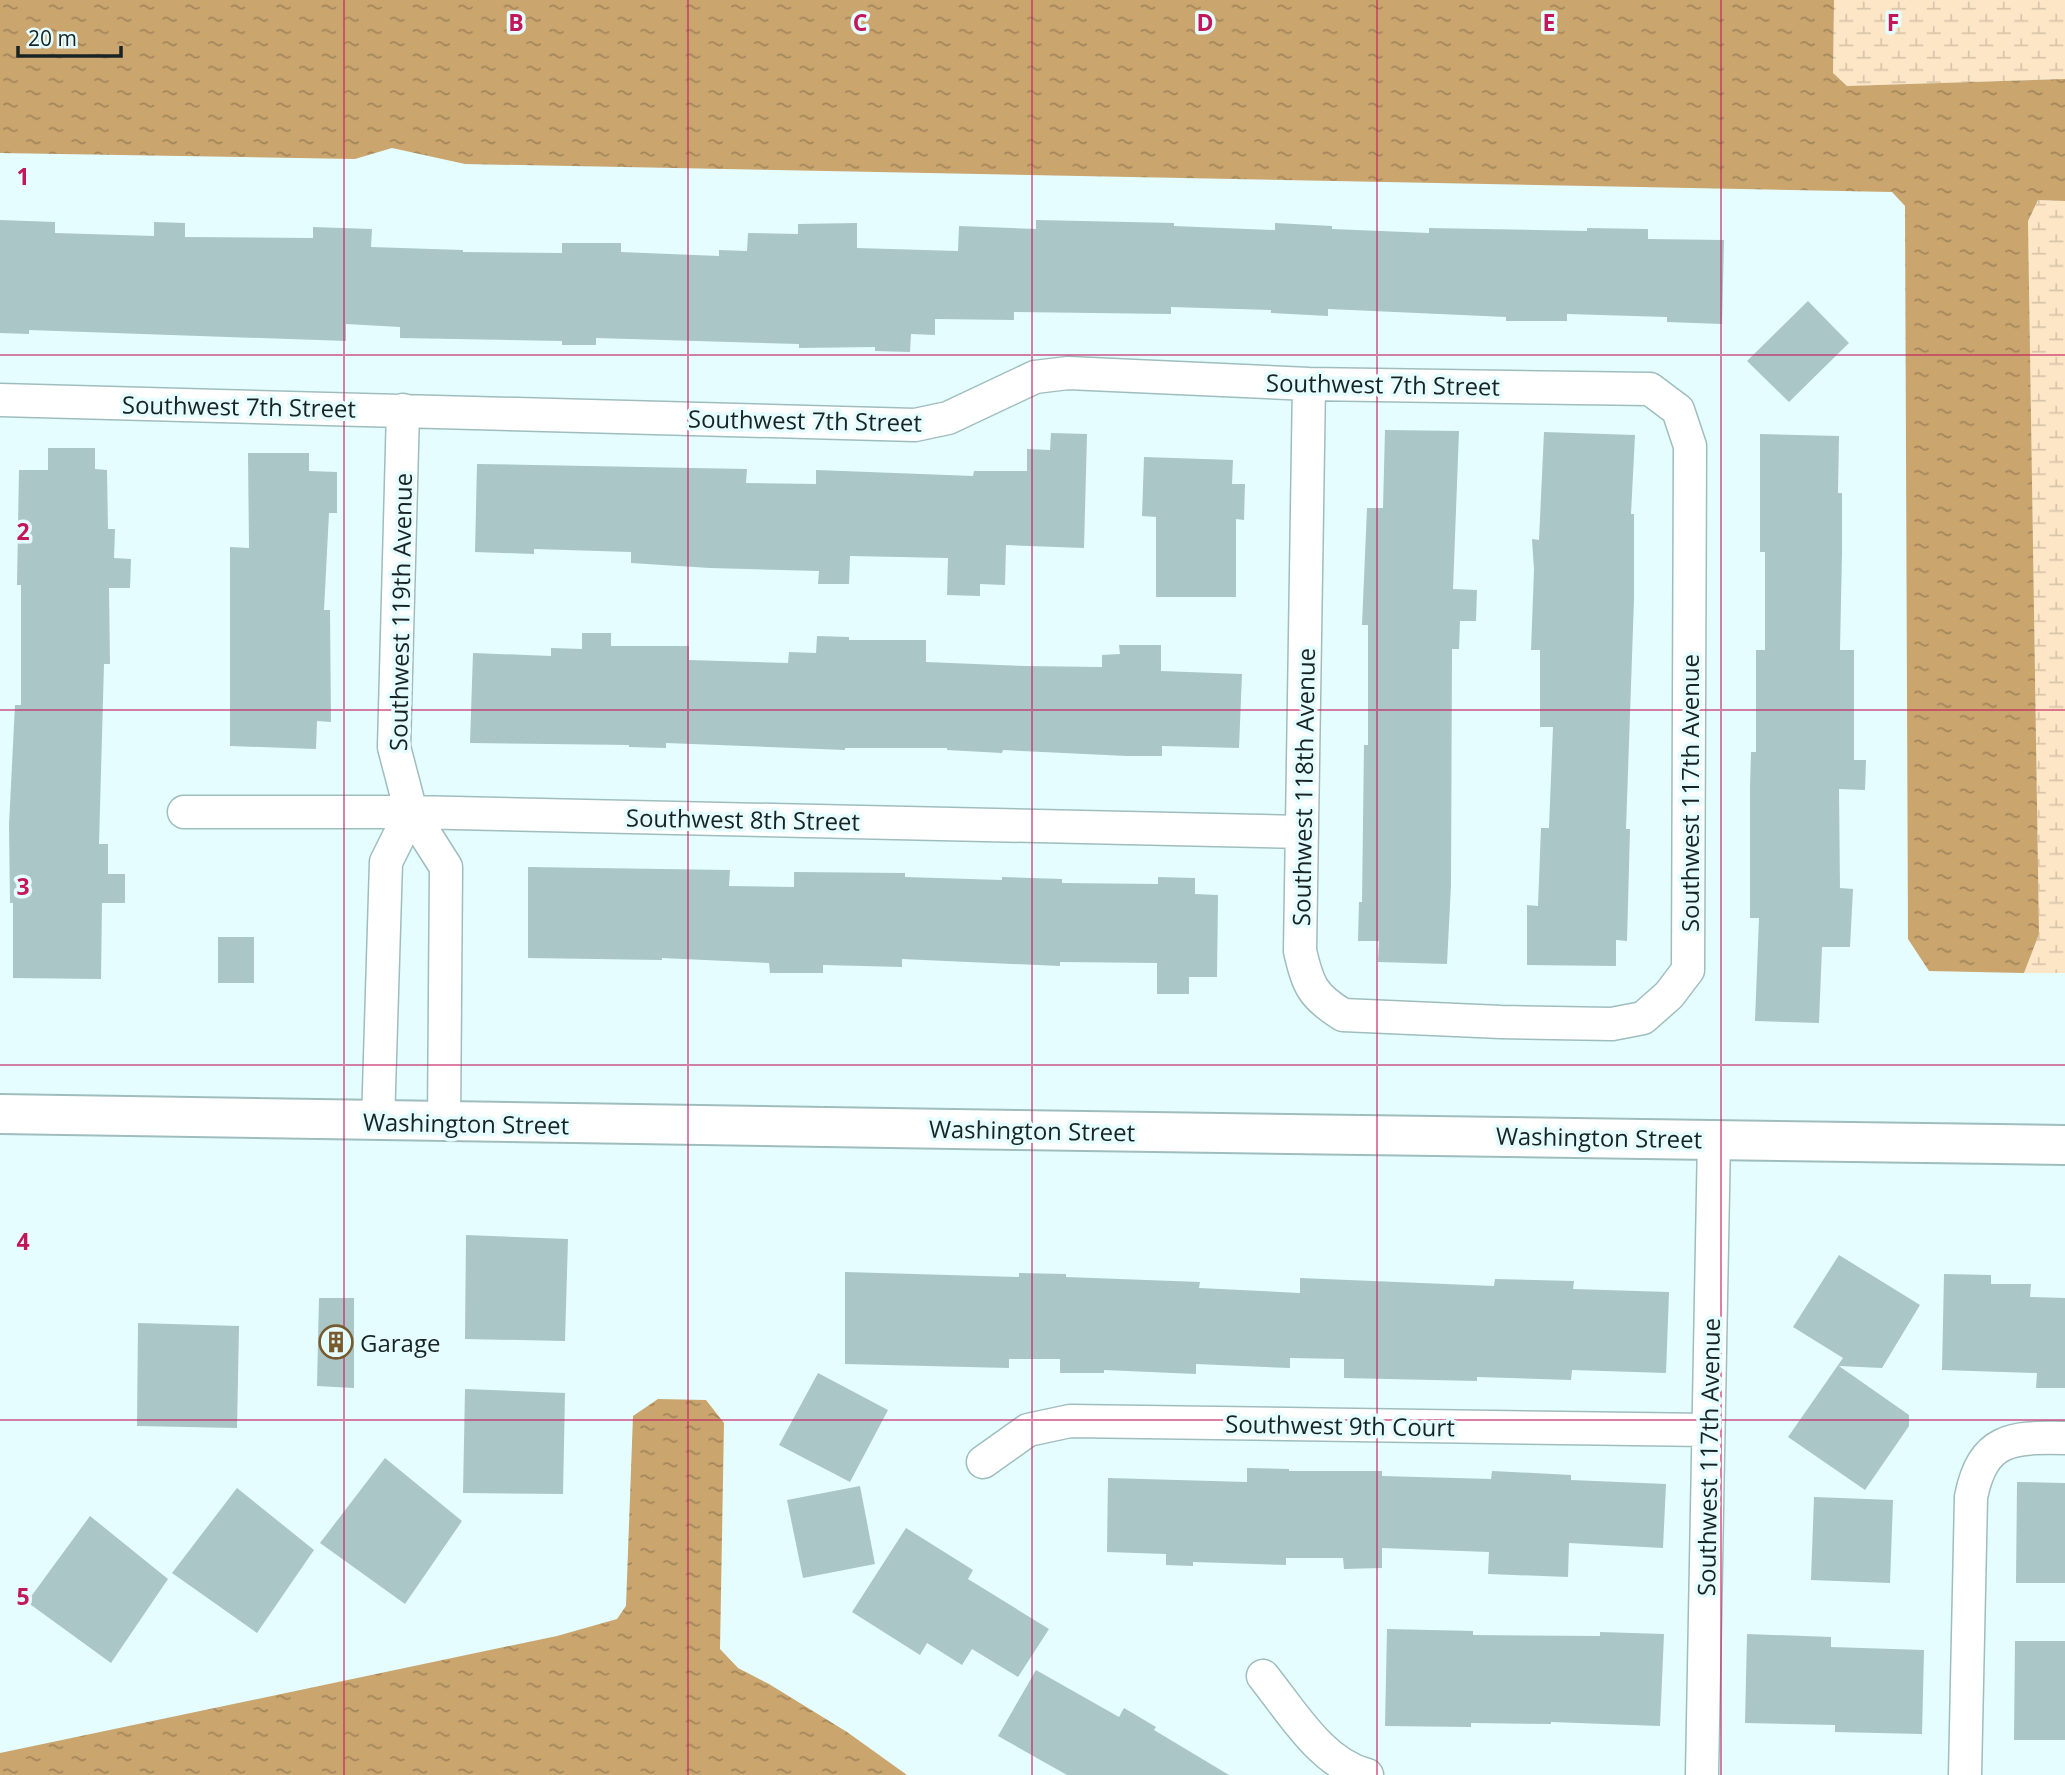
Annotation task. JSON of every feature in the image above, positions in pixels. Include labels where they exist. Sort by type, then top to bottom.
[{"type":"street","name":"Southwest 7th Street","points":[[0,400],[915,425],[948,418],[1035,377],[1068,373],[1309,384],[1650,389],[1678,410]]},
{"type":"street","name":"Southwest 118th Avenue","points":[[1309,384],[1300,951],[1306,978],[1320,1001],[1343,1015],[1501,1022]]},
{"type":"street","name":"Southwest 119th Avenue","points":[[403,410],[394,747],[411,812],[446,867],[444,1124]]},
{"type":"street","name":"Southwest 117th Avenue","points":[[1501,1022],[1612,1024],[1643,1018],[1669,995],[1688,970],[1690,446],[1678,410]]},
{"type":"street","name":"Southwest 8th Street","points":[[184,812],[411,812],[1302,832]]},
{"type":"street","points":[[378,1122],[386,862],[411,812]]},
{"type":"street","name":"Washington Street","points":[[0,1114],[444,1124],[1714,1138],[2065,1145]]},
{"type":"street","name":"Southwest 117th Avenue","points":[[1702,1775],[1714,1138]]},
{"type":"street","name":"Southwest 9th Court","points":[[983,1462],[1028,1430],[1070,1421],[1708,1430]]},
{"type":"street","points":[[1965,1775],[1970,1497],[1975,1476],[1984,1457],[2002,1445],[2025,1438],[2065,1438]]},
{"type":"street","points":[[1263,1676],[1313,1739],[1352,1771],[1367,1775]]},
{"type":"green space","points":[[1834,0],[2065,0],[2065,79],[1847,86],[1833,73]]},
{"type":"green space","points":[[2038,200],[2065,201],[2065,973],[2024,973],[2039,934],[2028,221]]},
{"type":"water","points":[[0,0],[1834,0],[1833,73],[1847,86],[2065,79],[2065,201],[2038,200],[2028,221],[2039,934],[2024,973],[1929,971],[1908,939],[1905,206],[1892,192],[465,164],[392,148],[355,159],[0,153]]},
{"type":"water","points":[[658,1399],[706,1400],[724,1423],[720,1649],[738,1668],[847,1732],[907,1775],[0,1775],[0,1753],[557,1636],[617,1619],[626,1606],[633,1416]]},
{"type":"building","points":[[0,220],[55,222],[55,233],[154,236],[154,222],[185,223],[185,237],[313,238],[313,227],[372,229],[371,247],[463,252],[562,253],[562,243],[621,243],[621,252],[719,256],[719,250],[747,251],[748,233],[798,234],[798,224],[857,223],[857,248],[958,251],[959,226],[1036,229],[1036,220],[1174,223],[1174,226],[1275,230],[1275,223],[1332,226],[1332,229],[1429,233],[1429,228],[1587,231],[1587,228],[1648,229],[1648,239],[1724,240],[1722,324],[1667,322],[1667,317],[1567,314],[1567,321],[1506,321],[1506,317],[1328,309],[1328,316],[1271,313],[1271,310],[1171,307],[1171,314],[1014,312],[1014,320],[935,319],[935,335],[911,334],[910,352],[875,351],[875,347],[799,348],[799,344],[596,338],[596,345],[562,345],[562,341],[400,338],[400,327],[346,324],[346,341],[29,330],[29,334],[0,333]]},
{"type":"building","points":[[1808,301],[1849,343],[1789,402],[1747,361]]},
{"type":"building","points":[[1385,430],[1459,431],[1453,589],[1477,590],[1476,621],[1460,621],[1459,649],[1452,649],[1451,885],[1447,964],[1378,962],[1379,941],[1358,941],[1359,902],[1362,902],[1364,745],[1368,745],[1368,625],[1362,625],[1367,508],[1383,508]]},
{"type":"building","points":[[1544,432],[1635,435],[1631,514],[1634,514],[1634,599],[1626,829],[1630,829],[1627,941],[1616,940],[1616,966],[1527,965],[1527,905],[1538,906],[1541,828],[1549,828],[1553,727],[1540,727],[1540,650],[1531,650],[1534,570],[1532,539],[1539,540]]},
{"type":"building","points":[[1051,433],[1087,434],[1084,548],[1006,545],[1005,585],[980,584],[980,596],[947,595],[948,558],[850,556],[849,584],[818,584],[819,571],[631,563],[631,552],[534,549],[534,554],[475,552],[477,464],[747,469],[746,483],[816,484],[816,470],[973,476],[974,471],[1027,471],[1027,449],[1050,450]]},
{"type":"building","points":[[1760,434],[1839,436],[1838,493],[1842,493],[1840,650],[1854,650],[1854,760],[1866,760],[1865,790],[1839,789],[1840,888],[1853,889],[1850,947],[1822,947],[1819,1023],[1755,1021],[1759,918],[1750,918],[1750,787],[1751,752],[1756,752],[1756,650],[1765,650],[1765,552],[1760,552]]},
{"type":"building","points":[[48,448],[95,448],[95,469],[107,470],[108,529],[115,529],[114,558],[131,559],[130,588],[109,588],[110,664],[104,664],[99,844],[108,844],[108,874],[125,874],[125,903],[102,903],[101,979],[13,978],[9,825],[15,705],[21,705],[21,585],[17,585],[19,470],[48,470]]},
{"type":"building","points":[[248,453],[309,453],[309,471],[337,472],[337,513],[329,513],[324,610],[330,610],[331,722],[317,721],[316,749],[230,746],[230,547],[249,548]]},
{"type":"building","points":[[1144,457],[1233,460],[1232,484],[1245,484],[1244,520],[1236,519],[1236,597],[1156,597],[1156,517],[1142,516]]},
{"type":"building","points":[[582,633],[611,633],[611,646],[689,646],[689,660],[788,663],[789,652],[816,653],[817,636],[849,637],[849,640],[926,640],[926,662],[1025,666],[1102,667],[1102,655],[1120,654],[1119,645],[1161,645],[1161,671],[1242,674],[1239,748],[1162,746],[1162,756],[1127,756],[1003,750],[1002,753],[947,748],[845,750],[666,743],[666,748],[470,743],[473,653],[551,656],[551,648],[582,649]]},
{"type":"building","points":[[528,867],[730,870],[729,886],[794,887],[794,872],[905,873],[905,877],[1002,880],[1002,877],[1062,879],[1062,883],[1158,884],[1158,877],[1195,878],[1195,894],[1218,895],[1217,977],[1189,977],[1189,994],[1157,994],[1157,963],[1060,962],[1060,966],[902,959],[902,967],[823,965],[823,973],[770,973],[769,963],[662,958],[528,958]]},
{"type":"building","points":[[218,937],[254,937],[254,983],[218,983]]},
{"type":"building","points":[[466,1235],[568,1239],[565,1341],[465,1339]]},
{"type":"building","points":[[1839,1255],[1920,1305],[1882,1368],[1839,1366],[1909,1415],[1909,1426],[1865,1490],[1788,1437],[1843,1358],[1793,1327]]},
{"type":"building","points":[[845,1272],[1019,1277],[1019,1273],[1066,1274],[1066,1277],[1200,1282],[1199,1288],[1300,1293],[1300,1278],[1494,1286],[1495,1279],[1574,1281],[1573,1289],[1669,1292],[1666,1373],[1572,1370],[1571,1380],[1477,1377],[1477,1381],[1344,1378],[1344,1359],[1290,1358],[1290,1368],[1196,1364],[1196,1374],[1104,1370],[1104,1373],[1060,1373],[1060,1359],[1009,1359],[1009,1368],[845,1364]]},
{"type":"building","points":[[1944,1274],[1991,1275],[1991,1284],[2031,1284],[2030,1297],[2065,1298],[2065,1388],[2036,1388],[2037,1373],[1942,1370]]},
{"type":"building","name":"Garage","points":[[319,1298],[354,1298],[354,1388],[317,1386]]},
{"type":"building","points":[[138,1323],[239,1326],[237,1428],[137,1426]]},
{"type":"building","points":[[818,1373],[888,1410],[850,1482],[779,1445]]},
{"type":"building","points":[[465,1389],[565,1393],[563,1494],[463,1493]]},
{"type":"building","points":[[385,1458],[462,1521],[405,1604],[320,1543]]},
{"type":"building","points":[[1247,1468],[1382,1471],[1382,1476],[1491,1479],[1492,1471],[1571,1475],[1571,1480],[1666,1484],[1663,1548],[1569,1543],[1568,1577],[1488,1574],[1489,1552],[1382,1548],[1382,1568],[1344,1569],[1343,1558],[1286,1558],[1286,1565],[1193,1562],[1193,1566],[1166,1565],[1166,1554],[1107,1552],[1108,1478],[1247,1482]]},
{"type":"building","points":[[2017,1482],[2065,1483],[2065,1583],[2016,1583]]},
{"type":"building","points":[[860,1486],[875,1564],[803,1578],[787,1500]]},
{"type":"building","points":[[237,1488],[314,1550],[257,1633],[172,1573]]},
{"type":"building","points":[[1814,1497],[1893,1500],[1890,1583],[1811,1580]]},
{"type":"building","points":[[90,1516],[168,1579],[111,1663],[27,1602]]},
{"type":"building","points":[[906,1528],[973,1570],[968,1579],[1049,1629],[1018,1677],[972,1649],[962,1665],[927,1643],[920,1655],[852,1612]]},
{"type":"building","points":[[1387,1629],[1473,1631],[1473,1635],[1600,1636],[1600,1632],[1664,1634],[1660,1726],[1551,1722],[1471,1723],[1471,1727],[1385,1726]]},
{"type":"building","points":[[1747,1634],[1831,1637],[1831,1647],[1924,1650],[1922,1734],[1835,1732],[1835,1725],[1745,1723]]},
{"type":"building","points":[[2015,1641],[2065,1641],[2065,1740],[2014,1740]]},
{"type":"building","points":[[1036,1670],[1119,1717],[1124,1708],[1156,1727],[1154,1730],[1229,1775],[1067,1775],[998,1736]]},
{"type":"place","name":"Garage","points":[[336,1342]]}]
